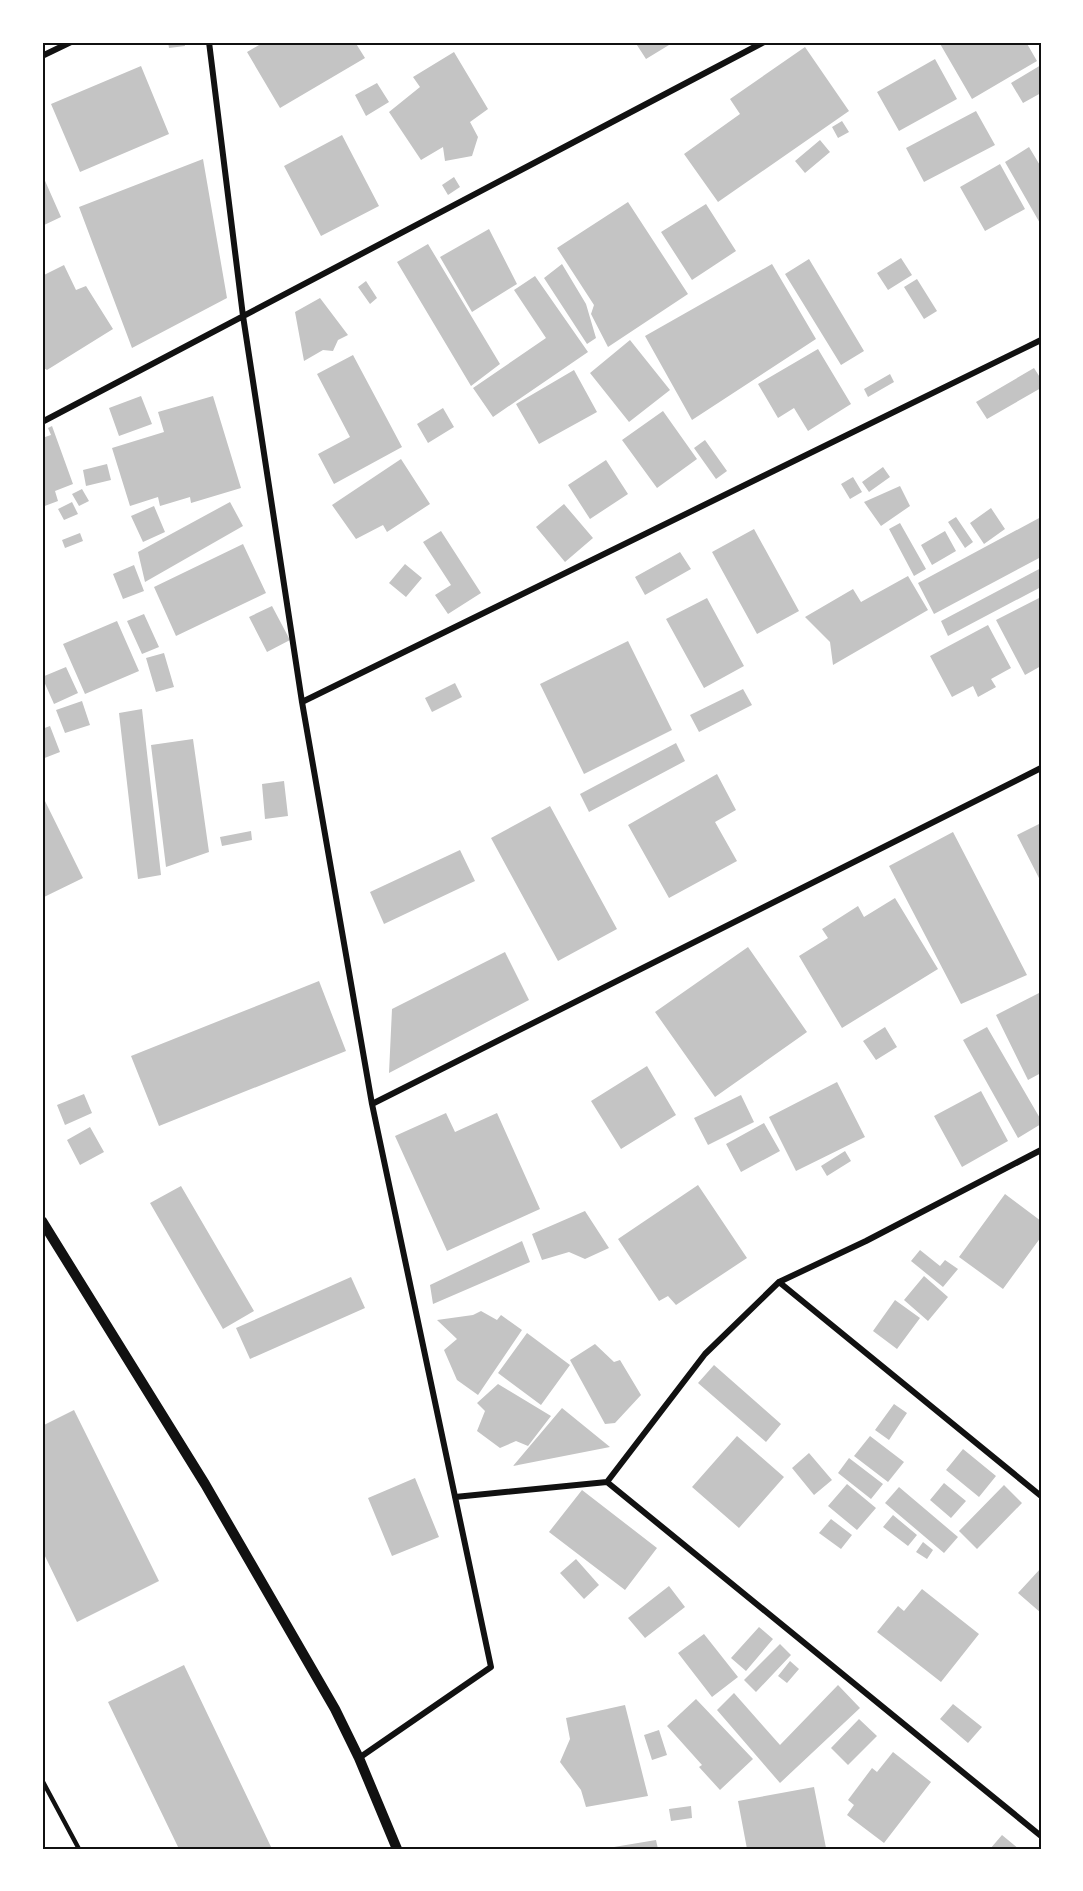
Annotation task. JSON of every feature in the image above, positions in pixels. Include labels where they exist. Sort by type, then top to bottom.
[{"type":"street","points":[[42,56],[71,42]]},
{"type":"street","points":[[209,42],[243,316],[302,702],[372,1104],[491,1667],[359,1758]]},
{"type":"street","points":[[42,422],[764,42]]},
{"type":"street","points":[[302,702],[1041,340]]},
{"type":"street","points":[[372,1104],[1041,768]]},
{"type":"street","points":[[607,1482],[705,1354],[779,1282],[866,1241],[1041,1150]]},
{"type":"street","points":[[42,1221],[205,1484],[335,1709],[359,1758],[397,1849]]},
{"type":"street","points":[[779,1282],[1041,1496]]},
{"type":"street","points":[[455,1497],[607,1482],[1041,1836]]},
{"type":"lane","points":[[42,1780],[79,1849]]},
{"type":"building","points":[[168,42],[184,42],[185,46],[169,48]]},
{"type":"building","points":[[264,42],[355,42],[365,58],[280,108],[247,52]]},
{"type":"building","points":[[635,42],[668,42],[669,45],[646,59]]},
{"type":"building","points":[[939,42],[1026,42],[1037,61],[972,99]]},
{"type":"building","points":[[805,47],[849,111],[718,202],[684,154],[740,114],[730,99]]},
{"type":"building","points":[[454,52],[488,109],[470,122],[478,137],[472,156],[445,161],[443,147],[421,160],[389,112],[420,87],[413,77]]},
{"type":"building","points":[[935,59],[957,99],[899,131],[877,92]]},
{"type":"building","points":[[1041,65],[1041,93],[1023,103],[1011,83]]},
{"type":"building","points":[[141,66],[169,134],[80,172],[51,104]]},
{"type":"building","points":[[377,83],[389,102],[366,116],[355,95]]},
{"type":"building","points":[[976,111],[995,145],[924,182],[906,148]]},
{"type":"building","points":[[842,121],[849,132],[838,138],[832,127]]},
{"type":"building","points":[[342,135],[379,206],[321,236],[284,166]]},
{"type":"building","points":[[820,140],[830,152],[805,173],[795,161]]},
{"type":"building","points":[[1029,147],[1041,167],[1041,225],[1005,162]]},
{"type":"building","points":[[203,159],[227,298],[132,348],[79,207]]},
{"type":"building","points":[[1000,164],[1025,209],[985,231],[960,187]]},
{"type":"building","points":[[42,174],[61,217],[42,226]]},
{"type":"building","points":[[454,177],[460,187],[448,195],[442,185]]},
{"type":"building","points":[[628,202],[688,294],[608,347],[591,314],[594,305],[557,248]]},
{"type":"building","points":[[706,204],[736,251],[692,280],[661,232]]},
{"type":"building","points":[[489,229],[517,284],[472,312],[440,257]]},
{"type":"building","points":[[428,244],[500,364],[471,386],[397,262]]},
{"type":"building","points":[[901,258],[912,275],[888,290],[877,273]]},
{"type":"building","points":[[809,259],[864,351],[841,365],[785,274]]},
{"type":"building","points":[[562,264],[586,304],[596,338],[587,344],[544,278]]},
{"type":"building","points":[[772,264],[816,339],[692,420],[645,336]]},
{"type":"building","points":[[64,265],[76,290],[86,286],[113,329],[47,370],[42,367],[42,276]]},
{"type":"building","points":[[535,276],[588,352],[493,417],[473,388],[546,338],[514,290]]},
{"type":"building","points":[[917,279],[937,311],[924,319],[904,287]]},
{"type":"building","points":[[366,281],[377,298],[370,304],[358,287]]},
{"type":"building","points":[[320,298],[348,335],[338,340],[333,351],[323,350],[304,361],[295,312]]},
{"type":"building","points":[[630,340],[670,390],[629,422],[590,373]]},
{"type":"building","points":[[818,349],[851,404],[808,431],[794,408],[778,418],[758,384]]},
{"type":"building","points":[[353,355],[402,447],[334,484],[318,454],[350,437],[317,374]]},
{"type":"building","points":[[1034,368],[1041,379],[1041,388],[987,419],[976,402]]},
{"type":"building","points":[[574,370],[597,412],[539,444],[516,404]]},
{"type":"building","points":[[890,374],[894,382],[868,397],[864,389]]},
{"type":"building","points":[[141,396],[152,424],[119,436],[109,408]]},
{"type":"building","points":[[213,396],[241,488],[191,503],[190,497],[160,506],[158,497],[130,506],[112,448],[164,432],[158,412]]},
{"type":"building","points":[[443,408],[454,427],[428,443],[417,424]]},
{"type":"building","points":[[663,411],[697,459],[657,488],[622,440]]},
{"type":"building","points":[[52,426],[73,484],[55,491],[58,501],[42,507],[42,438],[51,435],[48,428]]},
{"type":"building","points":[[705,440],[727,471],[716,479],[694,448]]},
{"type":"building","points":[[401,459],[430,504],[387,532],[383,525],[356,539],[332,505]]},
{"type":"building","points":[[606,460],[628,494],[590,519],[568,485]]},
{"type":"building","points":[[107,464],[111,480],[86,486],[83,470]]},
{"type":"building","points":[[883,467],[890,477],[869,492],[862,482]]},
{"type":"building","points":[[853,477],[862,492],[850,499],[841,484]]},
{"type":"building","points":[[900,486],[910,506],[881,526],[864,502]]},
{"type":"building","points":[[82,489],[89,501],[79,506],[72,494]]},
{"type":"building","points":[[72,502],[78,514],[64,520],[58,509]]},
{"type":"building","points":[[230,502],[243,526],[145,582],[138,552]]},
{"type":"building","points":[[564,504],[593,538],[565,562],[536,527]]},
{"type":"building","points":[[154,506],[165,532],[143,542],[131,516]]},
{"type":"building","points":[[991,508],[1005,529],[984,544],[970,523]]},
{"type":"building","points":[[956,517],[973,542],[965,548],[948,522]]},
{"type":"building","points":[[1041,517],[1041,557],[934,614],[918,583]]},
{"type":"building","points":[[900,523],[926,569],[914,576],[889,529]]},
{"type":"building","points":[[754,529],[799,611],[757,634],[712,552]]},
{"type":"building","points":[[441,531],[481,593],[448,614],[435,595],[451,585],[423,542]]},
{"type":"building","points":[[945,531],[956,551],[932,565],[921,545]]},
{"type":"building","points":[[80,533],[83,541],[65,548],[62,540]]},
{"type":"building","points":[[243,544],[266,593],[176,636],[154,587]]},
{"type":"building","points":[[680,552],[691,569],[645,595],[635,577]]},
{"type":"building","points":[[405,564],[422,578],[406,597],[389,583]]},
{"type":"building","points":[[134,565],[144,591],[123,599],[113,574]]},
{"type":"building","points":[[1041,568],[1041,587],[948,636],[941,621]]},
{"type":"building","points":[[908,576],[928,610],[833,665],[830,642],[805,617],[853,589],[861,602]]},
{"type":"building","points":[[1041,597],[1041,666],[1025,675],[996,620]]},
{"type":"building","points":[[707,598],[744,666],[704,688],[666,619]]},
{"type":"building","points":[[272,606],[290,640],[267,652],[249,617]]},
{"type":"building","points":[[144,614],[159,647],[142,654],[127,621]]},
{"type":"building","points":[[117,621],[139,671],[85,694],[63,644]]},
{"type":"building","points":[[988,625],[1011,668],[991,679],[996,687],[978,697],[973,686],[952,697],[930,656]]},
{"type":"building","points":[[628,641],[672,730],[584,774],[540,684]]},
{"type":"building","points":[[164,653],[174,687],[156,692],[146,658]]},
{"type":"building","points":[[66,667],[78,693],[54,704],[42,677]]},
{"type":"building","points":[[455,683],[462,697],[432,712],[425,698]]},
{"type":"building","points":[[743,689],[752,705],[699,732],[690,715]]},
{"type":"building","points":[[82,701],[90,725],[65,733],[56,710]]},
{"type":"building","points":[[142,709],[161,875],[138,879],[119,713]]},
{"type":"building","points":[[50,726],[60,752],[42,759],[42,729]]},
{"type":"building","points":[[193,739],[209,852],[166,867],[151,745]]},
{"type":"building","points":[[676,743],[685,761],[589,812],[580,794]]},
{"type":"building","points":[[717,774],[736,810],[715,822],[737,861],[669,898],[628,825]]},
{"type":"building","points":[[284,781],[288,816],[265,819],[262,784]]},
{"type":"building","points":[[42,795],[83,878],[42,898]]},
{"type":"building","points":[[550,806],[617,929],[558,961],[491,838]]},
{"type":"building","points":[[1041,823],[1041,882],[1017,835]]},
{"type":"building","points":[[251,831],[252,840],[222,846],[220,837]]},
{"type":"building","points":[[953,832],[1027,975],[961,1004],[889,866]]},
{"type":"building","points":[[460,850],[475,881],[384,924],[370,892]]},
{"type":"building","points":[[895,898],[938,969],[842,1028],[799,956],[828,938],[822,929],[858,906],[864,917]]},
{"type":"building","points":[[748,947],[807,1032],[715,1097],[655,1012]]},
{"type":"building","points":[[505,952],[529,1000],[389,1073],[392,1009]]},
{"type":"building","points":[[319,981],[346,1051],[159,1126],[131,1056]]},
{"type":"building","points":[[1041,992],[1041,1073],[1028,1080],[996,1015]]},
{"type":"building","points":[[885,1027],[897,1047],[876,1060],[863,1041]]},
{"type":"building","points":[[987,1027],[1041,1120],[1041,1124],[1018,1138],[963,1040]]},
{"type":"building","points":[[647,1066],[676,1115],[621,1149],[591,1101]]},
{"type":"building","points":[[837,1082],[865,1137],[796,1171],[769,1117]]},
{"type":"building","points":[[981,1091],[1008,1141],[962,1167],[934,1116]]},
{"type":"building","points":[[84,1094],[92,1113],[65,1125],[57,1105]]},
{"type":"building","points":[[741,1095],[754,1122],[708,1145],[694,1118]]},
{"type":"building","points":[[446,1113],[455,1132],[497,1113],[540,1209],[447,1251],[395,1136]]},
{"type":"building","points":[[764,1123],[780,1151],[741,1172],[726,1144]]},
{"type":"building","points":[[90,1127],[104,1152],[80,1165],[67,1140]]},
{"type":"building","points":[[845,1151],[851,1161],[827,1176],[821,1166]]},
{"type":"building","points":[[698,1185],[747,1258],[676,1305],[668,1296],[659,1301],[618,1239]]},
{"type":"building","points":[[181,1186],[254,1311],[223,1329],[150,1203]]},
{"type":"building","points":[[1005,1194],[1041,1221],[1041,1237],[1003,1289],[959,1257]]},
{"type":"building","points":[[585,1211],[609,1248],[585,1259],[569,1252],[542,1260],[532,1234]]},
{"type":"building","points":[[522,1241],[530,1262],[433,1304],[430,1285]]},
{"type":"building","points":[[920,1250],[940,1266],[945,1260],[958,1269],[943,1287],[911,1261]]},
{"type":"building","points":[[924,1276],[948,1297],[928,1321],[904,1300]]},
{"type":"building","points":[[351,1277],[365,1308],[250,1359],[236,1328]]},
{"type":"building","points":[[895,1300],[920,1318],[897,1349],[873,1331]]},
{"type":"building","points":[[481,1311],[497,1320],[501,1315],[522,1330],[478,1395],[457,1380],[444,1350],[457,1339],[437,1320],[473,1315]]},
{"type":"building","points":[[527,1333],[570,1365],[541,1405],[498,1373]]},
{"type":"building","points":[[595,1344],[614,1362],[620,1360],[641,1395],[615,1423],[605,1424],[570,1360]]},
{"type":"building","points":[[714,1365],[781,1424],[766,1442],[698,1383]]},
{"type":"building","points":[[498,1384],[551,1416],[528,1446],[516,1441],[500,1448],[477,1431],[485,1411],[477,1403]]},
{"type":"building","points":[[894,1404],[907,1413],[889,1440],[875,1430]]},
{"type":"building","points":[[562,1408],[610,1447],[513,1466]]},
{"type":"building","points":[[74,1410],[159,1581],[77,1622],[42,1550],[42,1426]]},
{"type":"building","points":[[737,1436],[784,1477],[739,1528],[692,1487]]},
{"type":"building","points":[[870,1436],[904,1462],[888,1482],[854,1456]]},
{"type":"building","points":[[963,1449],[996,1476],[979,1497],[946,1470]]},
{"type":"building","points":[[809,1453],[832,1480],[814,1495],[792,1468]]},
{"type":"building","points":[[849,1458],[883,1484],[871,1499],[838,1473]]},
{"type":"building","points":[[415,1478],[439,1537],[392,1556],[368,1498]]},
{"type":"building","points":[[944,1483],[966,1501],[951,1518],[930,1500]]},
{"type":"building","points":[[847,1484],[876,1508],[857,1530],[828,1506]]},
{"type":"building","points":[[1004,1485],[1022,1503],[977,1549],[959,1531]]},
{"type":"building","points":[[899,1487],[958,1537],[944,1553],[885,1503]]},
{"type":"building","points":[[582,1490],[657,1548],[625,1590],[549,1532]]},
{"type":"building","points":[[893,1515],[917,1535],[908,1546],[883,1527]]},
{"type":"building","points":[[831,1519],[852,1535],[841,1549],[819,1533]]},
{"type":"building","points":[[923,1542],[933,1550],[927,1559],[916,1552]]},
{"type":"building","points":[[576,1559],[599,1585],[584,1599],[560,1573]]},
{"type":"building","points":[[1041,1568],[1041,1613],[1018,1593]]},
{"type":"building","points":[[669,1586],[685,1607],[645,1638],[628,1618]]},
{"type":"building","points":[[922,1589],[979,1634],[941,1682],[877,1632],[898,1606],[904,1611]]},
{"type":"building","points":[[759,1627],[773,1639],[746,1671],[731,1658]]},
{"type":"building","points":[[704,1634],[738,1677],[712,1697],[678,1653]]},
{"type":"building","points":[[780,1644],[791,1655],[756,1692],[744,1680]]},
{"type":"building","points":[[790,1661],[799,1669],[787,1683],[778,1676]]},
{"type":"building","points":[[184,1665],[272,1849],[179,1849],[108,1702]]},
{"type":"building","points":[[838,1685],[860,1708],[780,1783],[717,1710],[734,1693],[780,1745]]},
{"type":"building","points":[[696,1699],[753,1759],[720,1790],[699,1767],[702,1765],[667,1726]]},
{"type":"building","points":[[953,1704],[982,1727],[968,1743],[940,1719]]},
{"type":"building","points":[[625,1705],[648,1796],[586,1807],[581,1790],[560,1762],[570,1739],[566,1718]]},
{"type":"building","points":[[859,1719],[877,1736],[848,1765],[831,1748]]},
{"type":"building","points":[[659,1730],[667,1755],[652,1760],[644,1735]]},
{"type":"building","points":[[893,1752],[931,1782],[884,1843],[847,1815],[854,1805],[848,1800],[872,1768],[877,1772]]},
{"type":"building","points":[[814,1787],[826,1848],[747,1849],[738,1801]]},
{"type":"building","points":[[691,1806],[692,1818],[671,1821],[669,1809]]},
{"type":"building","points":[[1002,1835],[1019,1849],[990,1849]]},
{"type":"building","points":[[656,1840],[658,1849],[608,1849],[608,1848]]}]
